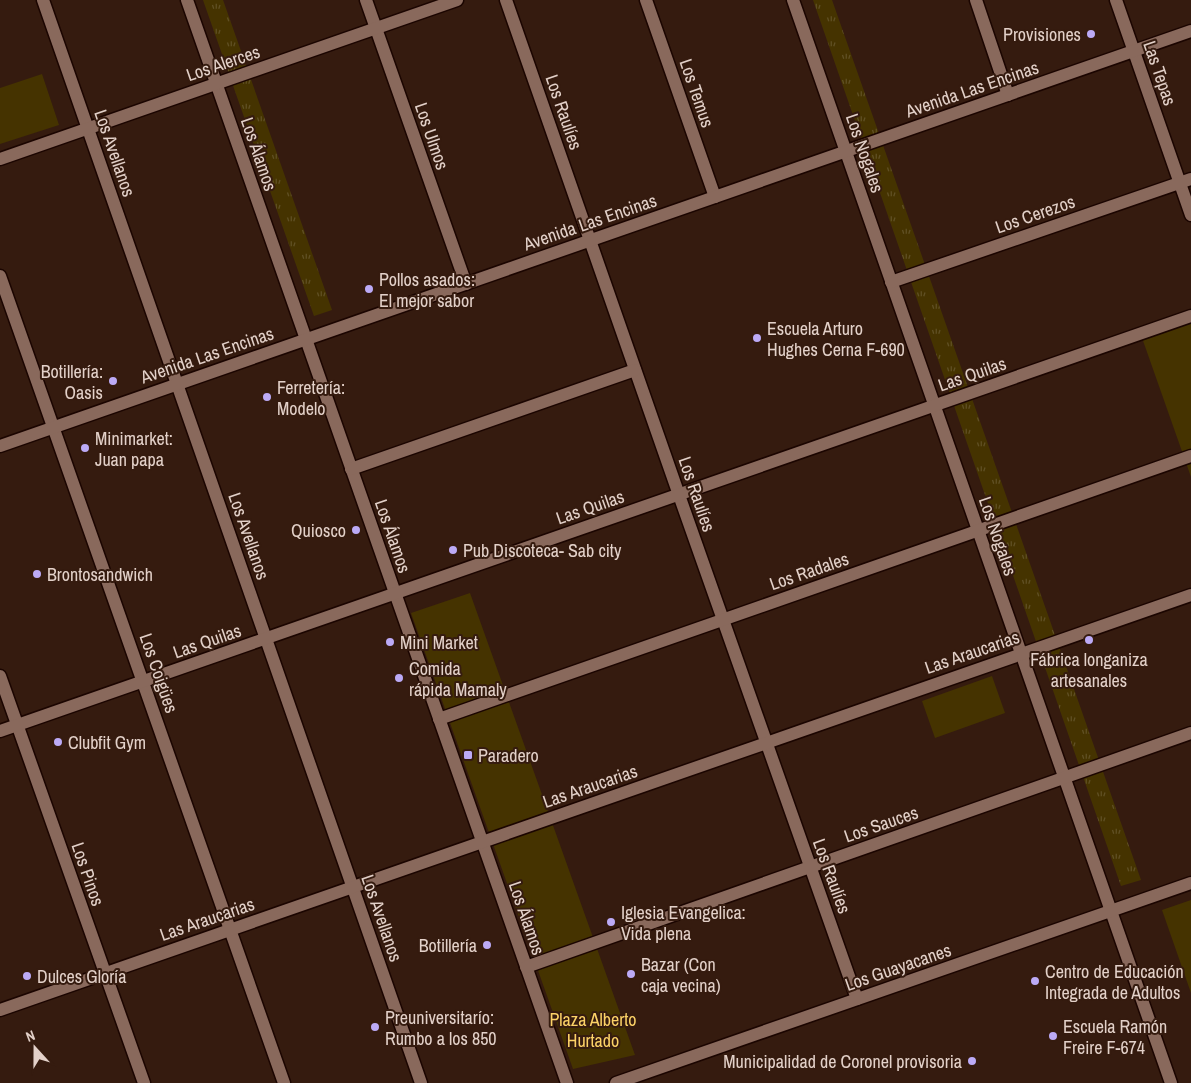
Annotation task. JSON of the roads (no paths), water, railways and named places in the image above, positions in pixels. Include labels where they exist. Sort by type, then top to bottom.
[{"type":"street","name":"Los Avellanos","points":[[43,0],[421,1083]]},
{"type":"street","name":"Los Álamos","points":[[187,0],[567,1083]]},
{"type":"street","name":"Los Ulmos","points":[[366,0],[466,284]]},
{"type":"street","name":"Los Alerces","points":[[0,159],[457,0]]},
{"type":"street","name":"Los Raulíes","points":[[506,0],[678,495],[857,999]]},
{"type":"street","name":"Los Temus","points":[[646,0],[715,197]]},
{"type":"street","name":"Los Nogales","points":[[793,0],[1171,1083]]},
{"type":"street","points":[[976,0],[1008,95]]},
{"type":"street","name":"Las Tepas","points":[[1116,0],[1185,180],[1191,215]]},
{"type":"street","name":"Avenida Las Encinas","points":[[0,446],[1191,31]]},
{"type":"street","name":"Los Cerezos","points":[[891,282],[1185,180]]},
{"type":"street","name":"Los Coigües","points":[[0,276],[284,1083]]},
{"type":"street","name":"Las Quilas","points":[[0,731],[1191,316]]},
{"type":"street","points":[[351,470],[635,370]]},
{"type":"street","name":"Los Radales","points":[[439,719],[1191,456]]},
{"type":"street","name":"Las Araucarias","points":[[0,1010],[1191,594]]},
{"type":"street","name":"Los Pinos","points":[[0,676],[144,1083]]},
{"type":"street","name":"Los Sauces","points":[[526,967],[1191,733]]},
{"type":"street","name":"Los Guayacanes","points":[[616,1083],[1191,883]]},
{"type":"place","name":"Provisiones","points":[[1091,34]]},
{"type":"place","name":"Pollos asados: El mejor sabor","points":[[369,289]]},
{"type":"place","name":"Escuela Arturo Hughes Cerna F-690","points":[[757,338]]},
{"type":"place","name":"Botillería: Oasis","points":[[113,381]]},
{"type":"place","name":"Ferretería: Modelo","points":[[267,397]]},
{"type":"place","name":"Minimarket: Juan papa","points":[[85,448]]},
{"type":"place","name":"Quiosco","points":[[356,530]]},
{"type":"place","name":"Pub Discoteca- Sab city","points":[[453,550]]},
{"type":"place","name":"Brontosandwich","points":[[37,574]]},
{"type":"place","name":"Fábrica longaniza artesanales","points":[[1089,640]]},
{"type":"place","name":"Mini Market","points":[[390,642]]},
{"type":"place","name":"Comida rápida Mamaly","points":[[399,678]]},
{"type":"place","name":"Clubfit Gym","points":[[58,742]]},
{"type":"place","name":"Paradero","points":[[468,755]]},
{"type":"place","name":"Iglesia Evangelica: Vida plena","points":[[611,922]]},
{"type":"place","name":"Botillería","points":[[487,945]]},
{"type":"place","name":"Bazar (Con caja vecina)","points":[[631,974]]},
{"type":"place","name":"Dulces Gloría","points":[[27,976]]},
{"type":"place","name":"Centro de Educación Integrada de Adultos","points":[[1035,981]]},
{"type":"place","name":"Preuniversitarío: Rumbo a los 850","points":[[375,1027]]},
{"type":"place","name":"Escuela Ramón Freire F-674","points":[[1053,1036]]},
{"type":"place","name":"Municipalidad de Coronel provisoria","points":[[972,1061]]},
{"type":"park label","name":"Plaza Alberto Hurtado","points":[[593,1029]]}]
